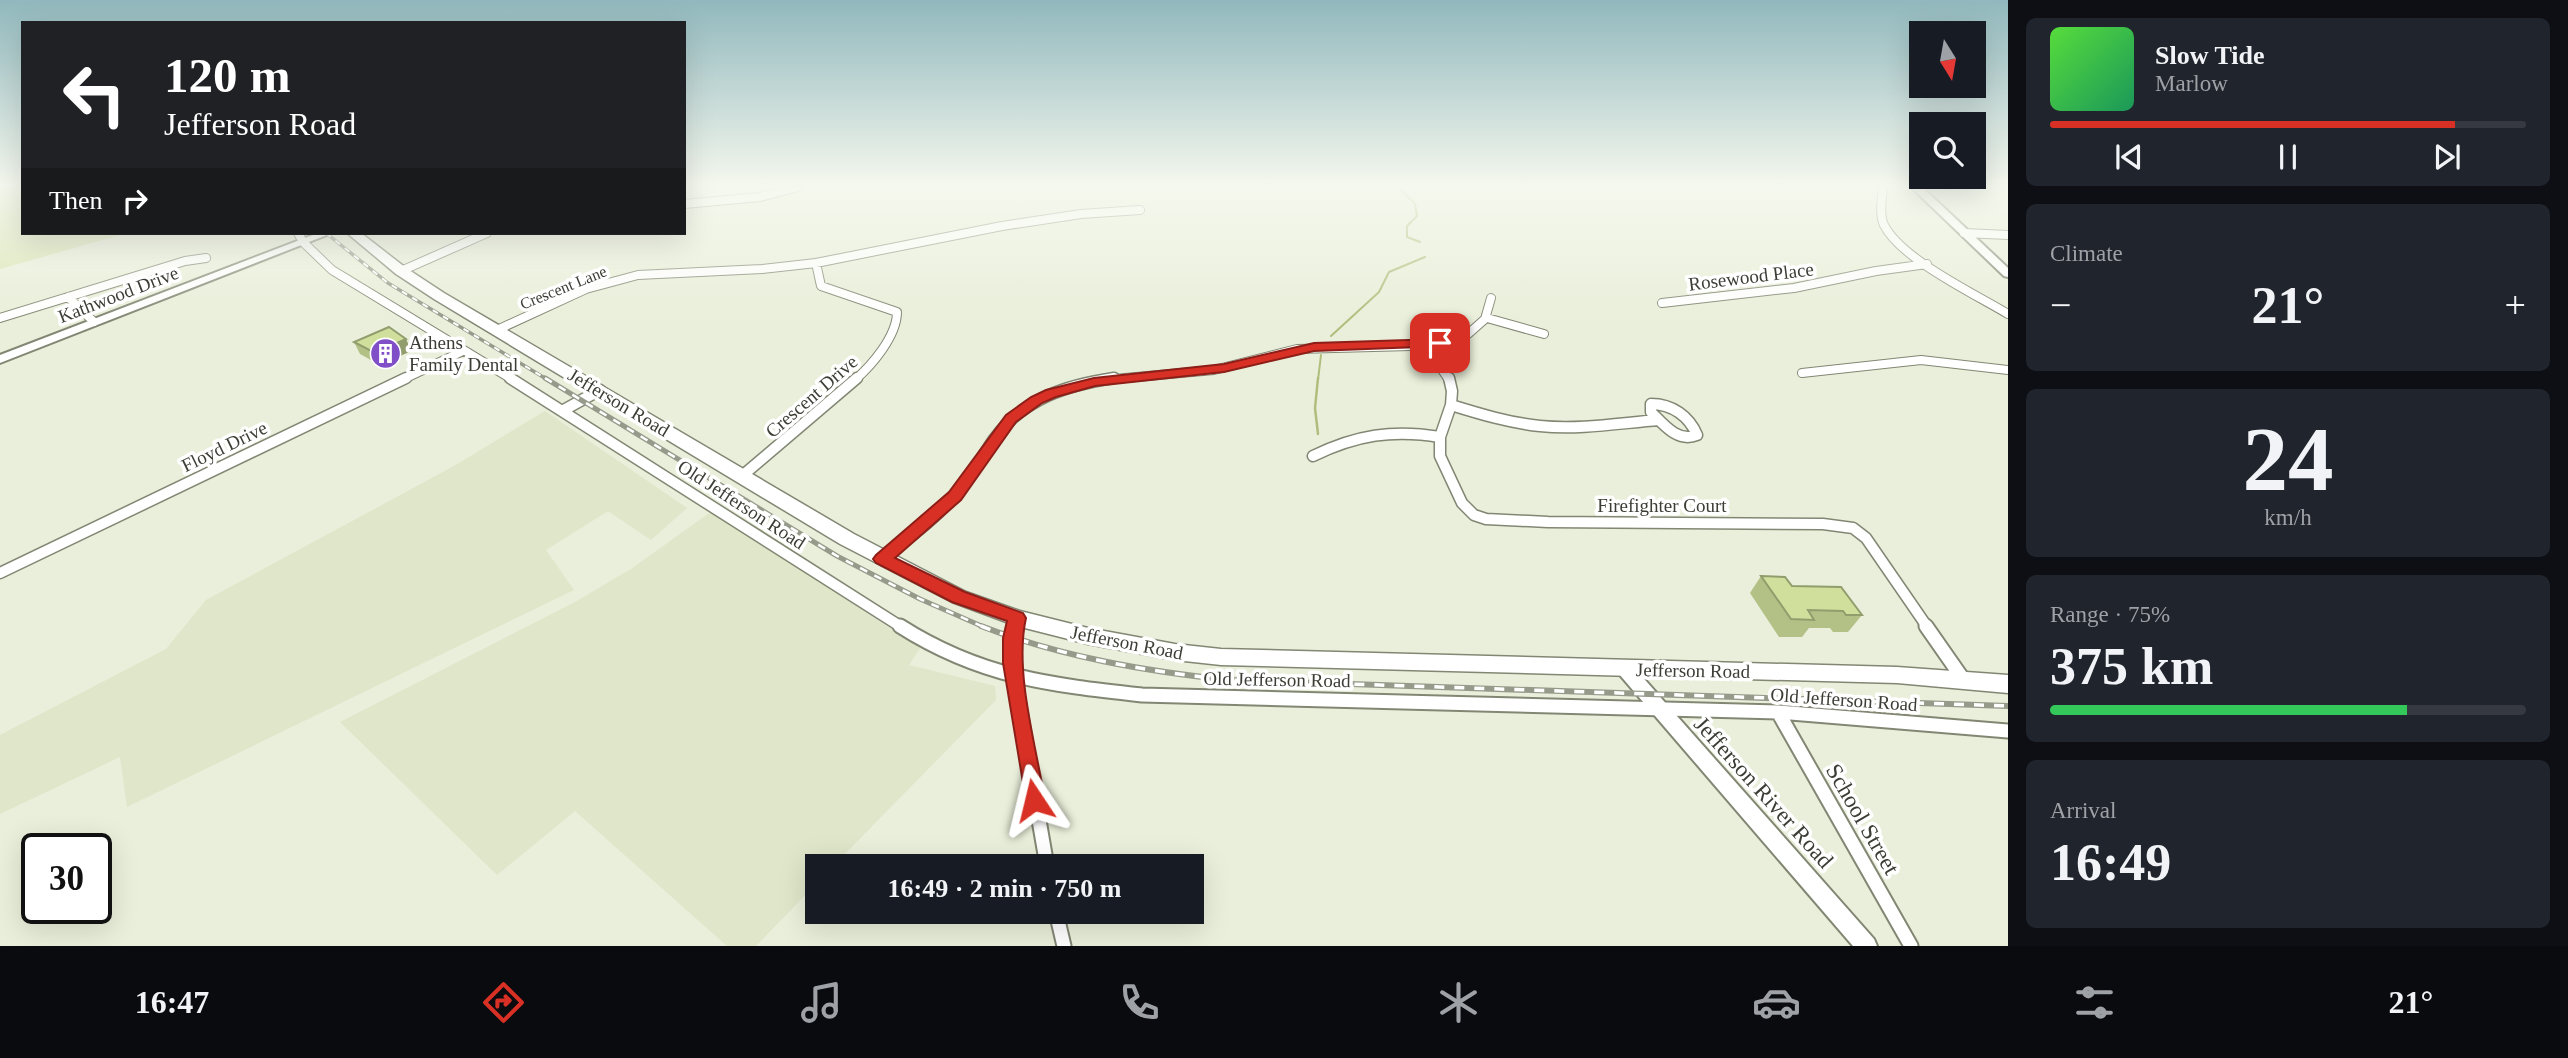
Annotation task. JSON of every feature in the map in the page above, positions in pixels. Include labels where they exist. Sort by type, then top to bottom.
[{"type":"highway","name":"Jefferson Road","points":[[356,235],[401,271],[882,559],[959,597],[1017,618],[1128,645],[1221,657],[1884,674],[2008,684]]},
{"type":"street","name":"Crescent Lane","points":[[497,330],[582,291],[624,278],[654,273],[762,269],[816,263],[978,231]]},
{"type":"street","points":[[1887,231],[1899,245],[2008,314]]},
{"type":"street","points":[[1964,233],[2008,235]]},
{"type":"street","points":[[1964,233],[2008,274]]},
{"type":"street","points":[[401,271],[482,235]]},
{"type":"street","name":"Kathwood Drive","points":[[0,359],[300,238]]},
{"type":"street","name":"Old Jefferson Road","points":[[300,238],[332,270],[562,411],[930,645],[961,659],[1014,676],[1051,685],[1142,695],[1778,712],[2008,731]]},
{"type":"street","points":[[0,318],[185,261],[206,258]]},
{"type":"street","name":"Crescent Drive","points":[[743,476],[862,376],[880,352],[897,320],[897,312],[892,309],[821,286],[816,263]]},
{"type":"street","name":"Rosewood Place","points":[[1662,303],[1794,288],[1876,271],[1927,264]]},
{"type":"street","points":[[68,297],[94,322]]},
{"type":"street","points":[[882,559],[955,496],[1011,419],[1051,393],[1094,382],[1224,368],[1314,347],[1425,345],[1466,335],[1487,318],[1491,298]]},
{"type":"street","points":[[1487,318],[1544,334]]},
{"type":"street","points":[[1425,345],[1451,383],[1451,405],[1505,421],[1554,427],[1659,419],[1681,437],[1691,438],[1697,435],[1694,427],[1672,407],[1651,404],[1651,412],[1659,419]]},
{"type":"street","name":"Floyd Drive","points":[[0,573],[463,351]]},
{"type":"street","points":[[1802,373],[1921,360],[2008,370]]},
{"type":"street","points":[[562,411],[600,390]]},
{"type":"street","name":"Firefighter Court","points":[[1451,405],[1440,437],[1440,456],[1465,508],[1479,518],[1548,522],[1824,524],[1853,528],[1866,538],[1964,679]]},
{"type":"street","points":[[1313,456],[1343,440],[1375,432],[1403,431],[1440,437]]},
{"type":"street","points":[[1017,618],[1012,649],[1014,676],[1044,854]]},
{"type":"street","name":"Jefferson River Road","points":[[1625,668],[1657,708],[1867,946]]},
{"type":"street","name":"School Street","points":[[1778,712],[1911,946]]},
{"type":"street","points":[[1059,924],[1064,946]]},
{"type":"shaded area","points":[[545,411],[687,508],[651,540],[608,511],[546,550],[574,590],[127,807],[120,757],[0,814],[0,735],[166,649],[206,600],[454,466]]},
{"type":"shaded area","points":[[712,511],[920,648],[909,665],[995,686],[996,700],[845,854],[805,854],[805,895],[756,946],[727,946],[575,811],[497,875],[340,722],[575,602],[631,569]]},
{"type":"green space","points":[[0,231],[21,231],[21,235],[120,235],[0,269]]},
{"type":"building","points":[[389,327],[406,339],[375,353],[354,342]]},
{"type":"building","points":[[1761,576],[1785,577],[1792,586],[1841,587],[1862,615],[1846,615],[1843,611],[1808,610],[1814,620],[1791,619]]},
{"type":"waterway","points":[[1407,231],[1407,237],[1420,242]]},
{"type":"waterway","points":[[1331,336],[1379,292],[1389,272],[1425,257]]},
{"type":"waterway","points":[[1318,380],[1321,355]]},
{"type":"waterway","points":[[1318,378],[1315,408],[1318,434]]},
{"type":"railway","points":[[328,235],[388,283],[548,380]]},
{"type":"railway","points":[[545,378],[837,556],[920,599],[984,627]]},
{"type":"railway","points":[[984,627],[1042,646],[1104,661],[1229,680],[2008,706]]},
{"type":"place","name":"Athens Family Dental","points":[[386,353]]},
{"type":"route","points":[[1034,800],[1012,663],[1012,638],[1017,618],[959,597],[882,559],[955,496],[1011,419],[1051,393],[1079,384],[1224,368],[1297,349],[1440,343]]}]
